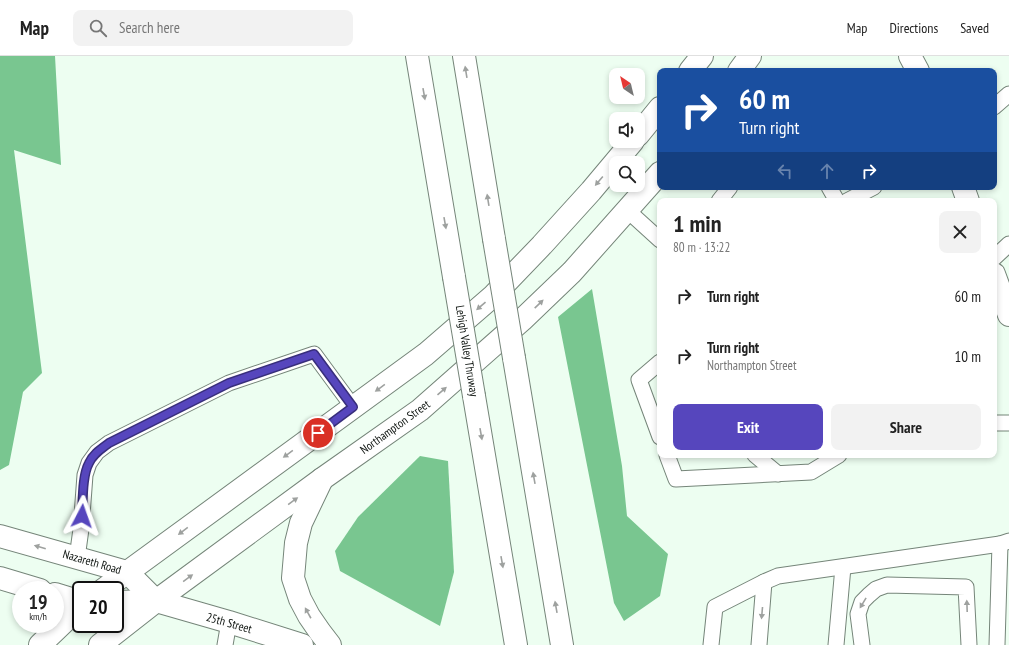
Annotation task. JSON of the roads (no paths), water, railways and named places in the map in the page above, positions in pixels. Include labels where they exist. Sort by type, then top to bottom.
[{"type":"main road","name":"Lehigh Valley Thruway","points":[[417,56],[516,645]]},
{"type":"main road","points":[[464,56],[562,645]]},
{"type":"main road","points":[[692,68],[702,56]]},
{"type":"main road","points":[[910,56],[916,68]]},
{"type":"main road","points":[[928,56],[929,68]]},
{"type":"main road","points":[[645,126],[657,112]]},
{"type":"main road","points":[[116,581],[426,354],[493,296],[591,191],[627,148]]},
{"type":"main road","name":"Northampton Street","points":[[100,645],[156,601],[322,479],[420,410],[522,320],[572,272],[657,176]]},
{"type":"main road","points":[[997,282],[1009,315]]},
{"type":"main road","points":[[322,479],[301,523],[296,543],[292,578],[300,599],[309,616],[330,645]]},
{"type":"main road","name":"Nazareth Road","points":[[0,536],[128,572],[156,601]]},
{"type":"main road","points":[[0,578],[12,582]]},
{"type":"main road","points":[[124,602],[156,601]]},
{"type":"main road","name":"25th Street","points":[[156,601],[302,645]]},
{"type":"main road","points":[[40,645],[72,614]]},
{"type":"lane","points":[[997,104],[1009,94]]},
{"type":"lane","points":[[721,198],[728,190]]},
{"type":"lane","points":[[853,198],[868,190]]},
{"type":"lane","points":[[627,210],[657,237]]},
{"type":"lane","points":[[997,255],[1009,244]]},
{"type":"lane","points":[[77,558],[85,475],[89,463],[97,452],[109,443],[229,383],[314,354],[353,407]]},
{"type":"lane","points":[[656,371],[639,380],[657,429]]},
{"type":"lane","points":[[997,423],[1009,424]]},
{"type":"lane","points":[[668,458],[676,479],[811,472],[834,458]]},
{"type":"lane","points":[[759,458],[778,474]]},
{"type":"lane","points":[[711,645],[715,607],[778,576],[1004,542],[997,645]]},
{"type":"lane","points":[[836,645],[843,567]]},
{"type":"lane","points":[[759,645],[764,582]]},
{"type":"lane","points":[[862,645],[858,614],[862,602],[869,595],[887,585],[966,586],[969,645]]},
{"type":"lane","points":[[225,645],[229,622]]}]
